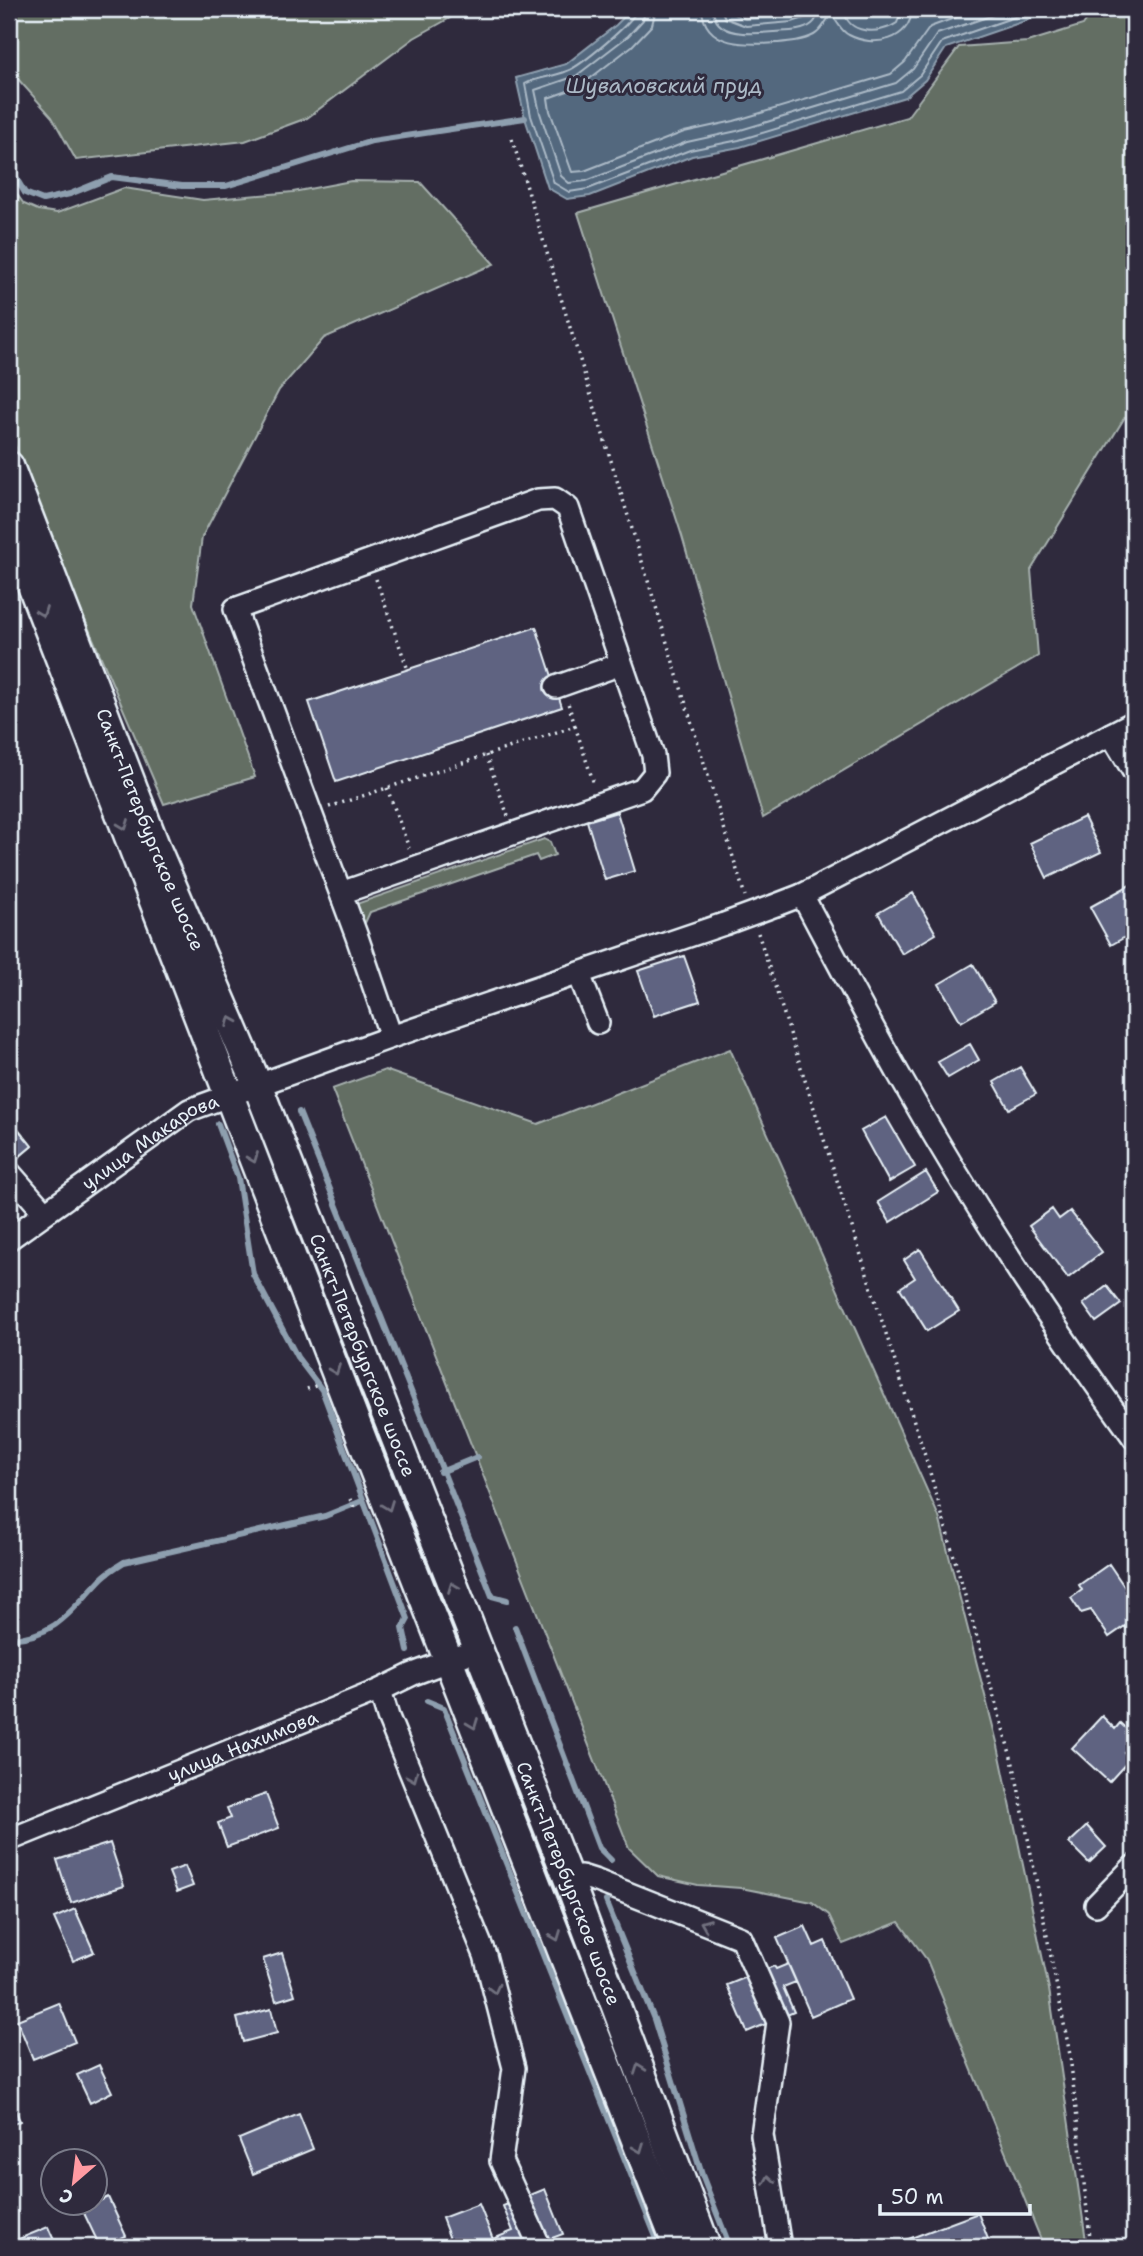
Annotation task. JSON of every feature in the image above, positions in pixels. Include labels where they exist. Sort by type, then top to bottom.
[{"type":"main road","name":"Санкт-Петербургское шоссе","points":[[9,466],[157,851],[257,1084],[568,1878],[706,2247]]},
{"type":"main road","name":"Санкт-Петербургское шоссе","points":[[9,526],[678,2247]]},
{"type":"street","points":[[341,893],[642,789],[654,773],[653,755],[568,508],[555,499],[538,500],[235,609],[341,893],[391,1037]]},
{"type":"street","points":[[559,685],[621,664]]},
{"type":"street","name":"улица Макарова","points":[[9,1239],[189,1110],[228,1094],[802,895],[1134,722]]},
{"type":"street","points":[[1111,734],[1134,772]]},
{"type":"street","points":[[802,895],[899,1074],[984,1215],[1134,1438]]},
{"type":"street","points":[[579,974],[598,1023]]},
{"type":"street","points":[[9,1171],[44,1212]]},
{"type":"street","name":"улица Нахимова","points":[[9,1840],[380,1690],[413,1674],[478,1650]]},
{"type":"street","points":[[380,1690],[388,1717],[485,1955],[514,2068],[500,2161],[540,2247]]},
{"type":"street","points":[[1096,1905],[1134,1866]]},
{"type":"street","points":[[568,1878],[581,1876],[597,1881],[741,1938],[778,2022],[762,2135],[780,2247]]},
{"type":"path","points":[[512,139],[751,914],[927,1462],[1014,1771],[1070,2055],[1091,2247]]},
{"type":"path","points":[[379,588],[408,670]]},
{"type":"path","points":[[559,685],[597,793]]},
{"type":"path","points":[[310,813],[575,726]]},
{"type":"path","points":[[486,755],[510,821]]},
{"type":"path","points":[[387,788],[411,854]]},
{"type":"path","points":[[349,1499],[355,1510]]},
{"type":"green space","points":[[9,9],[466,9],[414,38],[307,118],[245,141],[76,160],[52,117],[9,69]]},
{"type":"green space","points":[[1094,9],[1134,9],[1134,419],[1125,417],[1031,570],[1038,656],[763,818],[682,536],[578,213],[907,117],[959,47],[1027,42],[1083,25]]},
{"type":"green space","points":[[9,165],[13,189],[24,204],[38,210],[57,213],[124,188],[203,200],[293,192],[351,181],[420,182],[494,264],[324,338],[279,390],[202,537],[193,604],[255,777],[164,804],[70,585],[9,430]]},
{"type":"green space","points":[[544,839],[550,842],[555,855],[539,861],[536,855],[370,912],[365,923],[361,924],[355,908],[359,903]]},
{"type":"green space","points":[[9,1018],[18,1128],[32,1146],[9,1166]]},
{"type":"green space","points":[[730,1049],[939,1517],[998,1746],[1049,1989],[1087,2247],[1044,2247],[927,1960],[899,1922],[843,1944],[829,1915],[812,1902],[741,1888],[698,1885],[658,1876],[629,1848],[332,1089],[385,1070],[538,1124]]},
{"type":"water","name":"Шуваловский пруд","points":[[636,9],[722,9],[745,19],[792,15],[813,9],[851,9],[868,15],[880,15],[891,9],[1060,9],[946,48],[925,80],[905,97],[740,147],[692,156],[590,196],[567,199],[548,188],[525,118],[516,78],[566,64]]},
{"type":"building","points":[[536,627],[562,707],[336,782],[309,702]]},
{"type":"building","points":[[617,812],[635,871],[605,880],[587,821]]},
{"type":"building","points":[[1084,817],[1101,852],[1047,878],[1030,843]]},
{"type":"building","points":[[1130,885],[1134,893],[1134,932],[1111,945],[1090,907]]},
{"type":"building","points":[[913,893],[936,934],[902,954],[878,913]]},
{"type":"building","points":[[684,956],[700,1001],[654,1016],[638,971]]},
{"type":"building","points":[[973,964],[995,1002],[961,1022],[939,984]]},
{"type":"building","points":[[970,1044],[979,1060],[948,1078],[938,1062]]},
{"type":"building","points":[[1020,1067],[1036,1094],[1009,1109],[994,1082]]},
{"type":"building","points":[[886,1117],[915,1167],[889,1182],[861,1131]]},
{"type":"building","points":[[18,1129],[32,1146],[14,1161],[9,1154],[9,1136]]},
{"type":"building","points":[[926,1172],[938,1192],[890,1222],[878,1202]]},
{"type":"building","points":[[1052,1209],[1059,1219],[1070,1211],[1102,1252],[1068,1278],[1029,1226]]},
{"type":"building","points":[[920,1249],[959,1311],[927,1331],[900,1288],[915,1278],[904,1260]]},
{"type":"building","points":[[1107,1286],[1121,1304],[1096,1322],[1083,1304]]},
{"type":"building","points":[[1109,1564],[1132,1598],[1134,1596],[1133,1637],[1125,1626],[1109,1637],[1091,1610],[1081,1613],[1071,1598],[1082,1590],[1079,1585]]},
{"type":"building","points":[[1102,1716],[1115,1729],[1120,1723],[1134,1736],[1134,1742],[1124,1753],[1130,1759],[1109,1782],[1072,1748]]},
{"type":"building","points":[[266,1794],[279,1828],[227,1847],[218,1823],[231,1818],[227,1808]]},
{"type":"building","points":[[1087,1826],[1106,1847],[1089,1863],[1069,1843]]},
{"type":"building","points":[[110,1843],[124,1886],[71,1903],[57,1860]]},
{"type":"building","points":[[185,1866],[193,1886],[177,1892],[169,1872]]},
{"type":"building","points":[[75,1909],[94,1952],[73,1961],[54,1918]]},
{"type":"building","points":[[805,1926],[814,1946],[825,1941],[850,1999],[811,2016],[777,1938]]},
{"type":"building","points":[[282,1953],[295,1995],[276,2001],[263,1959]]},
{"type":"building","points":[[788,1964],[796,1982],[783,1987],[794,2012],[747,2032],[727,1985],[774,1966],[776,1969]]},
{"type":"building","points":[[59,2003],[75,2042],[33,2059],[17,2020]]},
{"type":"building","points":[[271,2009],[277,2033],[243,2042],[237,2018]]},
{"type":"building","points":[[99,2065],[112,2092],[90,2103],[77,2075]]},
{"type":"building","points":[[9,2095],[20,2121],[9,2126]]},
{"type":"building","points":[[299,2114],[313,2149],[253,2174],[239,2139]]},
{"type":"building","points":[[545,2189],[563,2234],[528,2247],[496,2247],[493,2239],[513,2231],[503,2206]]},
{"type":"building","points":[[108,2197],[126,2236],[100,2247],[86,2218],[108,2218]]},
{"type":"building","points":[[479,2204],[496,2247],[453,2247],[442,2218]]},
{"type":"building","points":[[978,2213],[991,2247],[887,2247]]},
{"type":"building","points":[[48,2227],[57,2247],[11,2247],[9,2243]]},
{"type":"waterway","points":[[9,145],[13,173],[25,193],[43,200],[70,194],[112,177],[182,186],[226,186],[372,141],[525,118]]},
{"type":"waterway","points":[[299,1112],[443,1471],[477,1457]]},
{"type":"waterway","points":[[218,1124],[238,1178],[253,1274],[297,1357],[322,1390],[408,1619],[403,1628],[408,1651]]},
{"type":"waterway","points":[[440,1472],[443,1471],[492,1596],[507,1600]]},
{"type":"waterway","points":[[9,1639],[26,1637],[52,1627],[72,1611],[104,1576],[124,1562],[325,1516],[362,1501]]},
{"type":"waterway","points":[[515,1627],[599,1848],[611,1860]]},
{"type":"waterway","points":[[427,1701],[444,1708],[660,2247]]},
{"type":"waterway","points":[[606,1901],[654,2019],[702,2175],[730,2247]]}]
